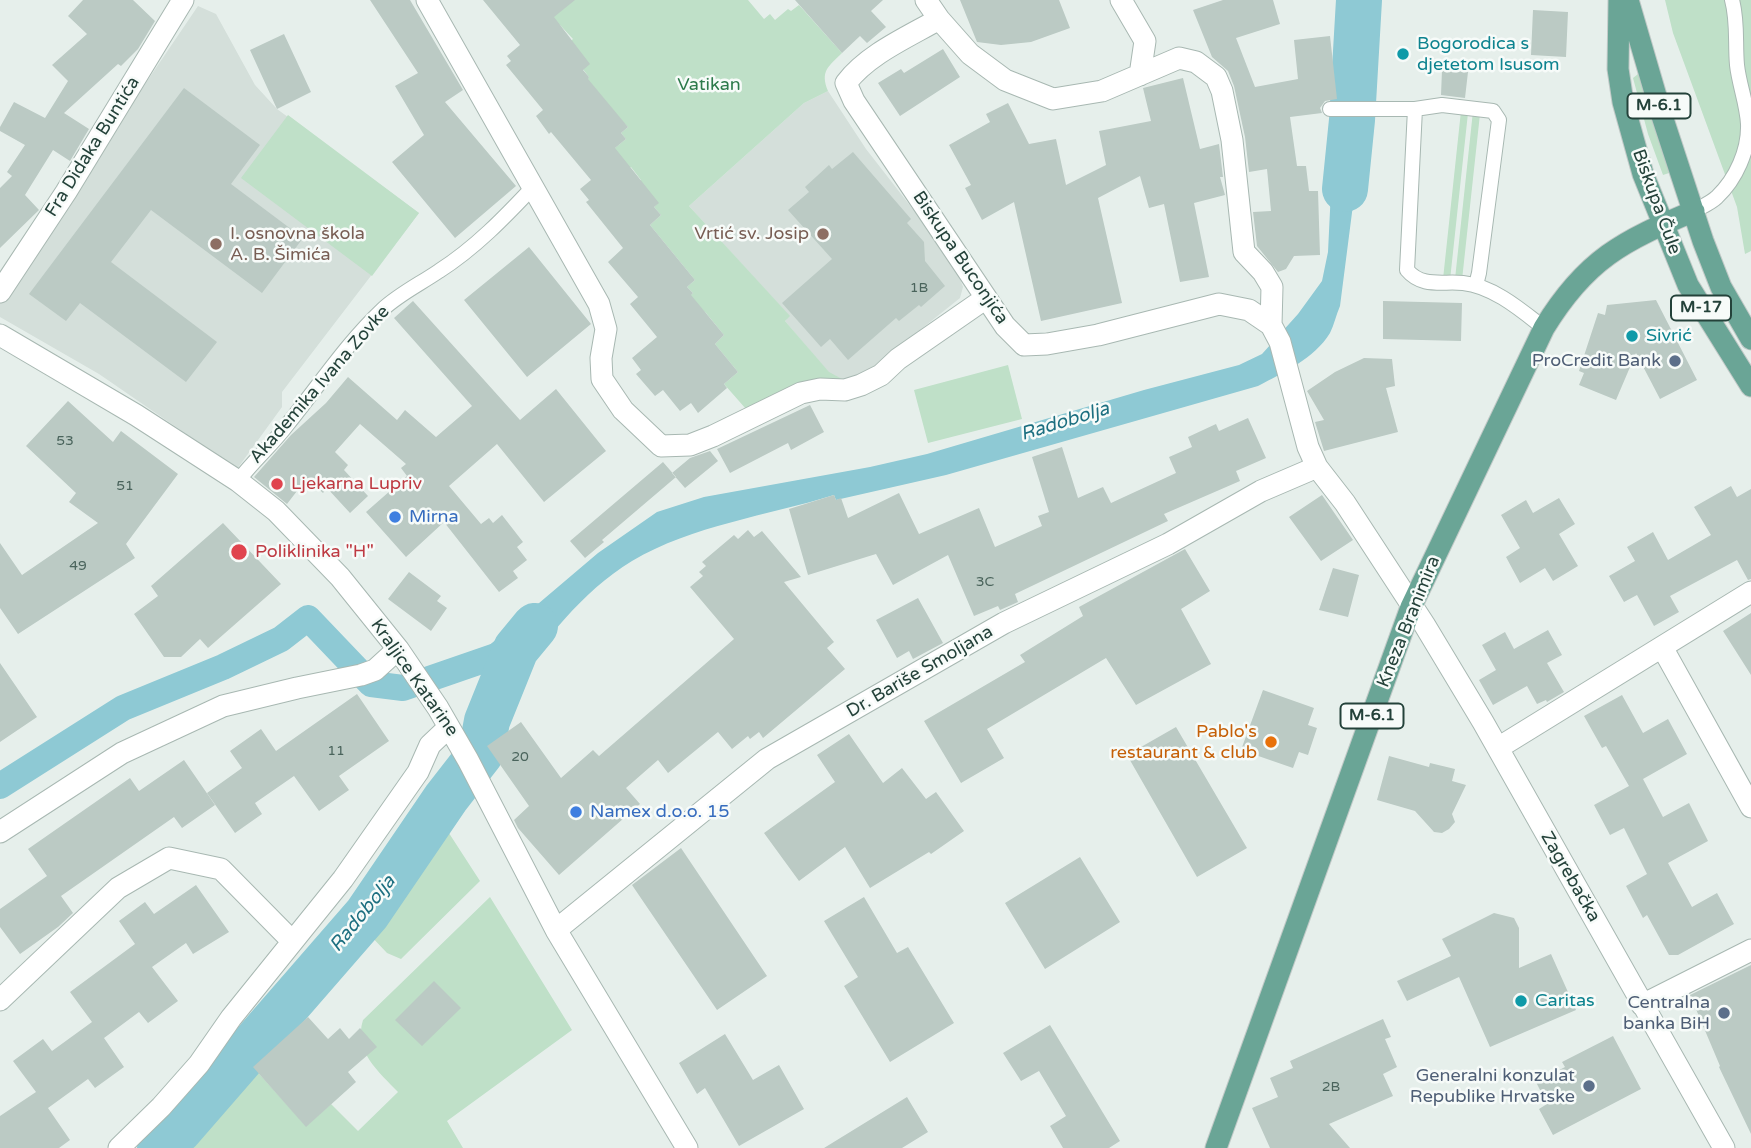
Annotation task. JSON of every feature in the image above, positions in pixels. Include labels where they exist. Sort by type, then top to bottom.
[{"type":"main road","name":"Biskupa Čule","points":[[1619,0],[1618,52],[1623,102],[1643,174],[1688,285],[1751,386]]},
{"type":"main road","name":"Biskupa Čule","points":[[1628,0],[1661,113],[1721,287],[1751,339]]},
{"type":"main road","name":"Kneza Branimira","points":[[1216,1148],[1411,607],[1544,327],[1562,299],[1589,270],[1617,247],[1694,211]]},
{"type":"street","name":"Fra Didaka Buntića","points":[[0,292],[66,192],[183,0]]},
{"type":"street","points":[[427,0],[599,304],[606,328],[601,358],[602,379],[623,410],[661,446],[690,444],[713,436],[802,393],[820,389],[845,390],[861,385],[881,375],[898,359],[986,298]]},
{"type":"street","points":[[926,0],[970,54],[1005,80],[1054,99],[1102,91],[1179,58],[1196,62],[1216,77],[1222,91],[1232,140],[1244,252],[1263,272],[1272,287],[1271,325],[1280,342],[1308,447],[1317,467],[1345,503],[1411,607]]},
{"type":"street","points":[[1121,0],[1145,41],[1140,75]]},
{"type":"street","name":"Biskupa Buconjića","points":[[939,19],[854,72],[846,83],[860,110],[1005,326],[1024,345],[1098,335],[1219,304],[1249,310],[1271,325]]},
{"type":"street","name":"Kraljice Katarine","points":[[0,335],[136,415],[238,481],[275,511],[340,577],[401,653],[461,746],[556,930],[687,1148]]},
{"type":"street","name":"Dr. Bariše Smoljana","points":[[556,930],[767,759],[1004,622],[1168,544],[1261,491],[1317,467]]},
{"type":"street","points":[[1498,748],[1751,593]]},
{"type":"street","name":"Zagrebačka","points":[[1411,607],[1431,635],[1498,748],[1722,1148]]},
{"type":"street","points":[[1662,647],[1751,807]]},
{"type":"street","points":[[0,832],[122,753],[223,706],[361,676],[401,653]]},
{"type":"street","points":[[119,1148],[161,1107],[199,1064],[231,1018],[343,879],[418,772],[430,745],[449,727]]},
{"type":"street","points":[[0,1000],[118,888],[169,858],[221,869],[292,941]]},
{"type":"street","points":[[1642,1006],[1751,950]]},
{"type":"lane","points":[[1694,211],[1716,198],[1722,191],[1740,166],[1745,147],[1748,125],[1737,65],[1736,15],[1732,0]]},
{"type":"lane","points":[[1331,109],[1415,109],[1442,106],[1493,111],[1499,120],[1476,285]]},
{"type":"lane","points":[[1415,109],[1407,270],[1422,282],[1476,285],[1520,309],[1544,327]]},
{"type":"lane","name":"Akademika Ivana Zovke","points":[[238,481],[287,426],[327,373],[382,309],[414,285],[440,271],[497,226],[534,186]]},
{"type":"shaded area","name":"I. osnovna škola A. B. Šimića","points":[[198,6],[216,14],[255,85],[277,109],[419,213],[282,392],[282,407],[237,469],[99,374],[0,317],[0,298]]},
{"type":"shaded area","name":"Vrtić sv. Josip","points":[[828,91],[866,149],[954,262],[963,287],[960,298],[865,374],[844,380],[829,373],[785,321],[789,316],[689,206],[804,103]]},
{"type":"green space","name":"Vatikan","points":[[559,0],[748,0],[764,19],[770,14],[775,20],[788,9],[791,11],[799,5],[842,53],[825,74],[828,91],[804,103],[689,206],[790,316],[785,321],[829,372],[844,380],[753,417],[724,384],[738,372],[715,344],[724,335],[706,313],[687,298],[693,293],[687,287],[695,280],[650,225],[661,215],[654,207],[658,203],[634,186],[641,180],[631,167],[628,168],[610,152],[626,139],[621,133],[628,127],[584,82],[589,77],[565,46],[573,39],[560,25],[548,21]]},
{"type":"green space","points":[[1665,0],[1751,0],[1751,251],[1745,254],[1737,207],[1673,33]]},
{"type":"green space","points":[[1638,74],[1642,79],[1672,172],[1663,175],[1648,134],[1633,78]]},
{"type":"green space","points":[[1461,111],[1468,113],[1450,280],[1443,279]]},
{"type":"green space","points":[[1473,111],[1480,114],[1462,280],[1455,279]]},
{"type":"green space","points":[[288,115],[419,213],[372,276],[241,178]]},
{"type":"green space","points":[[1008,365],[1022,419],[928,443],[914,390]]},
{"type":"green space","points":[[445,827],[480,881],[401,959],[387,953],[368,933],[383,916]]},
{"type":"green space","points":[[490,897],[572,1030],[447,1121],[463,1148],[179,1148],[222,1109],[253,1067],[306,1126],[331,1104],[358,1131],[398,1092],[376,1069],[365,1051],[361,1031],[363,1020]]},
{"type":"water","points":[[1363,127],[1340,306],[1330,333],[1323,342],[1307,358],[1288,370],[1258,386],[946,475],[836,500],[834,495],[680,538],[632,561],[596,587],[551,635],[511,688],[479,654],[598,553],[657,512],[704,497],[927,454],[1239,365],[1262,354],[1298,314],[1322,281],[1328,252],[1334,128]]},
{"type":"building","points":[[83,0],[133,0],[155,21],[138,49],[64,113],[89,129],[70,161],[53,150],[25,195],[39,210],[0,248],[0,188],[12,176],[7,172],[25,145],[0,131],[0,127],[14,102],[45,118],[68,81],[52,65],[87,34],[68,16]]},
{"type":"building","points":[[370,0],[410,0],[463,90],[445,102],[516,186],[455,238],[392,162],[424,135],[395,86],[418,73]]},
{"type":"building","points":[[483,0],[575,0],[554,17],[590,64],[583,70],[588,79],[628,127],[621,133],[626,139],[615,148],[659,203],[654,207],[661,215],[650,225],[695,280],[687,287],[724,335],[715,344],[738,372],[724,384],[727,388],[698,413],[691,403],[680,411],[663,390],[655,396],[636,374],[641,370],[632,358],[657,337],[630,304],[638,297],[608,262],[623,248],[586,202],[589,200],[580,189],[591,180],[551,132],[549,134],[536,116],[543,110],[506,65],[511,61],[507,56],[520,45]]},
{"type":"building","points":[[795,0],[883,0],[871,11],[886,27],[867,43],[860,36],[842,53]]},
{"type":"building","points":[[960,0],[1059,0],[1070,28],[1031,42],[1001,45],[977,42]]},
{"type":"building","points":[[1223,0],[1273,0],[1280,24],[1236,38],[1255,87],[1298,79],[1294,40],[1330,36],[1337,99],[1325,101],[1320,108],[1322,113],[1290,117],[1297,166],[1306,166],[1309,191],[1318,191],[1320,255],[1294,256],[1286,269],[1278,272],[1257,246],[1253,212],[1271,211],[1267,169],[1249,172],[1234,86],[1228,71],[1212,57],[1193,10]]},
{"type":"building","points":[[1533,10],[1568,12],[1566,57],[1531,55]]},
{"type":"building","points":[[284,34],[311,92],[277,109],[250,50]]},
{"type":"building","points":[[943,49],[960,77],[900,116],[878,83],[901,69],[904,73]]},
{"type":"building","points":[[1442,70],[1468,72],[1465,98],[1441,95]]},
{"type":"building","points":[[1183,78],[1200,149],[1219,144],[1223,177],[1220,177],[1225,195],[1194,203],[1209,277],[1180,282],[1164,204],[1149,208],[1140,176],[1098,198],[1122,303],[1041,321],[1014,202],[982,220],[965,188],[971,185],[949,145],[990,122],[986,114],[1008,103],[1029,144],[1056,139],[1066,185],[1106,165],[1099,131],[1151,121],[1143,88]]},
{"type":"building","points":[[184,88],[260,145],[231,184],[303,238],[262,293],[151,210],[111,262],[217,342],[186,382],[80,303],[66,321],[29,294]]},
{"type":"building","points":[[853,152],[911,219],[907,223],[924,242],[925,261],[945,286],[921,307],[919,305],[899,321],[896,318],[848,360],[830,339],[821,347],[782,303],[832,259],[788,210],[809,192],[805,187],[829,165],[832,169]]},
{"type":"building","points":[[529,247],[591,324],[527,377],[464,300]]},
{"type":"building","name":"Sivrić","points":[[1656,300],[1697,380],[1660,399],[1636,353],[1616,400],[1579,385],[1584,373],[1579,371],[1598,313],[1605,315],[1607,305]]},
{"type":"building","points":[[413,301],[520,420],[556,389],[606,451],[544,502],[497,444],[449,486],[481,524],[489,518],[493,523],[502,515],[523,542],[517,547],[527,560],[513,571],[518,578],[499,592],[444,522],[406,557],[366,512],[407,476],[401,468],[406,464],[360,424],[335,452],[348,465],[344,470],[368,496],[350,513],[327,488],[323,493],[307,478],[287,504],[254,477],[348,377],[397,420],[405,410],[436,437],[472,406],[394,318]]},
{"type":"building","points":[[1383,301],[1462,303],[1461,341],[1383,339]]},
{"type":"building","points":[[1364,358],[1392,359],[1395,386],[1386,388],[1398,432],[1324,451],[1315,422],[1324,420],[1307,391],[1335,372]]},
{"type":"building","points":[[68,401],[113,442],[121,431],[178,474],[126,544],[135,558],[18,634],[0,608],[0,543],[22,575],[98,523],[69,502],[76,493],[26,446]]},
{"type":"building","points":[[810,405],[824,432],[791,450],[788,443],[730,473],[717,449]]},
{"type":"building","points":[[1248,418],[1266,458],[1236,471],[1240,481],[1164,514],[1168,521],[1015,594],[1018,602],[1000,610],[998,606],[974,616],[948,555],[893,585],[876,554],[808,575],[789,509],[834,495],[836,500],[841,498],[848,518],[899,493],[919,534],[979,508],[995,547],[1042,526],[1038,516],[1049,512],[1032,457],[1062,447],[1078,498],[1103,487],[1111,503],[1176,473],[1169,457],[1192,447],[1188,437],[1216,424],[1219,431]]},
{"type":"building","points":[[710,451],[718,461],[685,488],[672,473],[690,458]]},
{"type":"building","points":[[663,462],[676,477],[602,540],[604,542],[585,558],[570,541]]},
{"type":"building","points":[[1731,486],[1737,497],[1751,489],[1751,579],[1748,580],[1737,560],[1670,596],[1679,612],[1654,626],[1637,595],[1624,602],[1609,576],[1635,561],[1627,547],[1653,532],[1668,560],[1711,535],[1694,507]]},
{"type":"building","points":[[1322,495],[1353,540],[1321,561],[1289,517]]},
{"type":"building","points":[[1559,498],[1575,524],[1559,534],[1578,566],[1553,581],[1545,568],[1520,583],[1506,557],[1520,548],[1501,515],[1526,500],[1533,513]]},
{"type":"building","points":[[223,523],[281,584],[208,648],[200,639],[181,657],[164,657],[134,614],[158,596],[151,586]]},
{"type":"building","points":[[748,530],[754,537],[762,531],[801,577],[784,582],[834,642],[827,648],[845,669],[763,738],[759,732],[750,739],[748,736],[732,749],[718,732],[668,773],[658,760],[626,788],[640,804],[559,875],[518,828],[514,820],[529,806],[487,746],[521,722],[561,778],[593,750],[599,756],[734,639],[690,587],[703,576],[699,572],[706,566],[702,562],[734,535],[738,539]]},
{"type":"building","points":[[1185,549],[1210,591],[1181,609],[1211,664],[1136,705],[1106,658],[987,729],[1004,758],[961,783],[924,721],[1025,662],[1020,655],[1083,616],[1079,607]]},
{"type":"building","points":[[1333,568],[1359,575],[1348,617],[1319,610]]},
{"type":"building","points":[[409,572],[441,596],[437,601],[447,608],[431,631],[388,599]]},
{"type":"building","points":[[918,598],[943,643],[913,659],[909,651],[897,658],[876,620]]},
{"type":"building","points":[[1751,613],[1751,675],[1723,631]]},
{"type":"building","points":[[1548,630],[1562,655],[1547,663],[1564,692],[1547,702],[1546,700],[1537,704],[1527,686],[1493,705],[1479,680],[1496,670],[1482,645],[1505,632],[1514,649]]},
{"type":"building","points":[[0,663],[37,717],[0,742]]},
{"type":"building","points":[[1263,690],[1314,708],[1308,725],[1317,728],[1308,755],[1299,752],[1293,768],[1241,750]]},
{"type":"building","points":[[357,694],[389,741],[339,776],[349,790],[319,811],[294,776],[255,803],[262,814],[235,833],[207,793],[242,768],[230,751],[261,729],[276,751]]},
{"type":"building","points":[[1622,695],[1643,733],[1668,719],[1687,754],[1643,779],[1663,817],[1689,803],[1708,841],[1668,863],[1692,907],[1717,893],[1734,924],[1678,955],[1669,955],[1647,915],[1643,918],[1626,886],[1647,874],[1624,828],[1610,835],[1594,805],[1629,786],[1606,746],[1602,748],[1584,716]]},
{"type":"building","points":[[1176,727],[1247,848],[1197,877],[1127,755]]},
{"type":"building","points":[[849,734],[883,783],[902,768],[926,799],[936,792],[964,831],[931,854],[929,852],[870,888],[845,847],[799,881],[764,833],[835,782],[817,755]]},
{"type":"building","points":[[1389,756],[1429,767],[1430,763],[1455,769],[1452,781],[1466,785],[1452,814],[1455,822],[1449,829],[1442,833],[1434,832],[1415,811],[1377,800]]},
{"type":"building","points":[[184,760],[215,805],[182,828],[174,817],[61,896],[73,913],[20,954],[0,927],[0,909],[47,876],[28,849],[130,778],[139,791]]},
{"type":"building","points":[[681,848],[767,976],[717,1010],[632,885]]},
{"type":"building","points":[[1080,857],[1120,922],[1045,969],[1005,903]]},
{"type":"building","points":[[196,885],[229,932],[193,954],[186,943],[152,967],[178,1001],[148,1023],[139,1012],[104,1038],[124,1067],[95,1088],[88,1079],[48,1108],[70,1140],[59,1148],[0,1148],[0,1116],[36,1092],[13,1061],[43,1039],[52,1051],[92,1022],[70,992],[135,944],[119,921],[145,902],[154,914]]},
{"type":"building","points":[[864,897],[897,953],[908,947],[954,1023],[890,1062],[844,986],[858,977],[824,921]]},
{"type":"building","points":[[1494,913],[1514,918],[1519,928],[1519,968],[1551,954],[1576,1010],[1490,1047],[1459,977],[1407,1001],[1397,981],[1451,956],[1442,939]]},
{"type":"building","name":"Centralna banka BiH","points":[[1751,965],[1751,1134],[1719,1067],[1690,995]]},
{"type":"building","points":[[434,981],[461,1008],[422,1046],[395,1020]]},
{"type":"building","points":[[308,1017],[328,1039],[340,1028],[349,1039],[360,1028],[377,1047],[348,1072],[356,1082],[306,1127],[253,1067]]},
{"type":"building","points":[[1383,1019],[1391,1037],[1385,1039],[1397,1067],[1383,1074],[1393,1096],[1329,1124],[1350,1148],[1270,1148],[1252,1108],[1278,1097],[1270,1078],[1293,1068],[1290,1061]]},
{"type":"building","points":[[1050,1025],[1120,1141],[1109,1148],[1063,1148],[1050,1126],[1066,1116],[1039,1071],[1021,1081],[1003,1053]]},
{"type":"building","points":[[725,1034],[753,1080],[779,1065],[804,1109],[739,1146],[705,1088],[697,1094],[679,1063]]},
{"type":"building","name":"Generalni konzulat Republike Hrvatske","points":[[1613,1036],[1641,1089],[1553,1135],[1539,1109],[1547,1104],[1536,1082],[1565,1067],[1562,1062]]},
{"type":"building","points":[[907,1097],[928,1132],[902,1148],[824,1148]]},
{"type":"waterway","name":"Radobolja","points":[[1345,189],[1359,0]]},
{"type":"waterway","name":"Radobolja","points":[[0,786],[123,708],[223,667],[281,639],[308,618],[371,684],[403,688],[516,649]]},
{"type":"waterway","name":"Radobolja","points":[[160,1148],[180,1129],[367,914],[446,798],[481,753],[487,721],[516,649],[535,626]]},
{"type":"place","name":"Bogorodica s djetetom Isusom","points":[[1403,54]]},
{"type":"place","name":"Vrtić sv. Josip","points":[[823,234]]},
{"type":"place","name":"I. osnovna škola A. B. Šimića","points":[[216,244]]},
{"type":"place","name":"Sivrić","points":[[1632,336]]},
{"type":"place","name":"ProCredit Bank","points":[[1675,361]]},
{"type":"place","name":"Ljekarna Lupriv","points":[[277,484]]},
{"type":"place","name":"Mirna","points":[[395,517]]},
{"type":"place","name":"Poliklinika \"H\"","points":[[239,552]]},
{"type":"place","name":"Pablo's restaurant & club","points":[[1271,742]]},
{"type":"place","name":"Namex d.o.o. 15","points":[[576,812]]},
{"type":"place","name":"Caritas","points":[[1521,1001]]},
{"type":"place","name":"Centralna banka BiH","points":[[1724,1013]]},
{"type":"place","name":"Generalni konzulat Republike Hrvatske","points":[[1589,1086]]}]
